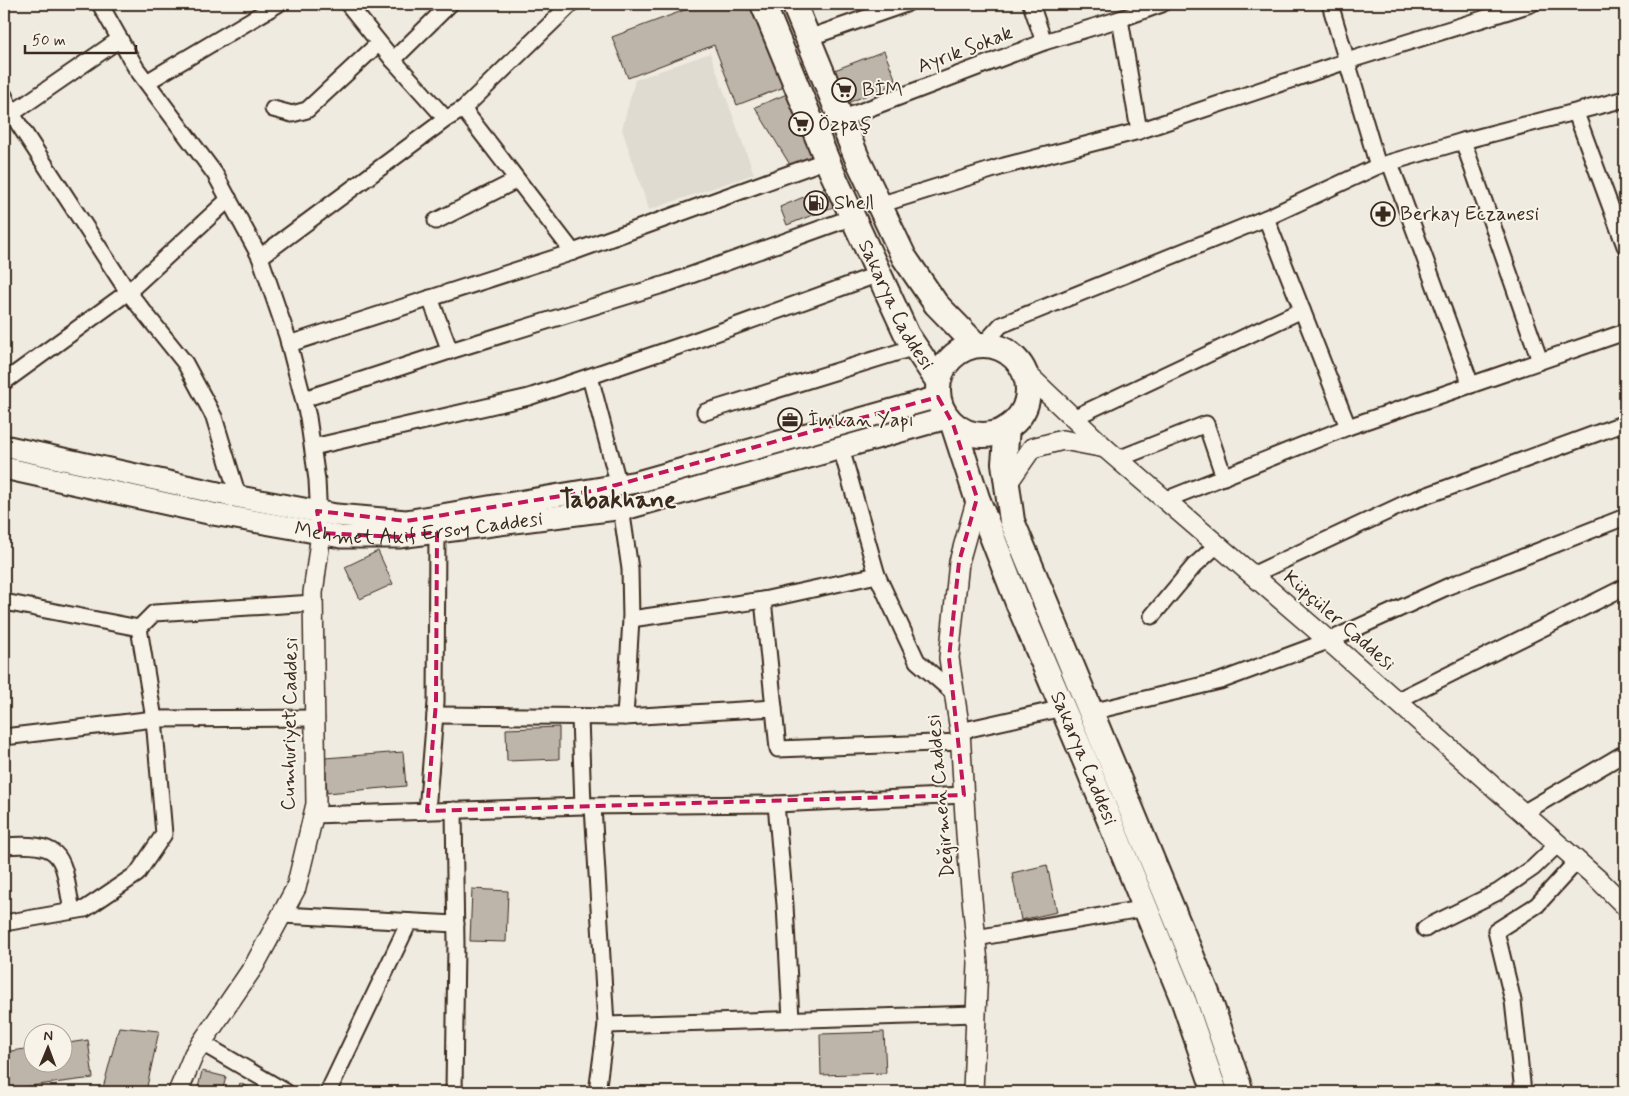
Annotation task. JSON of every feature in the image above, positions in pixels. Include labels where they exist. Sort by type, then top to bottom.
[{"type":"main road","name":"Sakarya Caddesi","points":[[762,4],[826,160],[907,335],[938,389]]},
{"type":"main road","name":"Sakarya Caddesi","points":[[794,4],[841,119],[904,258],[936,304],[979,345]]},
{"type":"main road","points":[[979,345],[996,347],[1007,352],[1017,360],[1024,371],[1028,383],[1028,396],[1024,409],[1017,420],[1007,428],[994,434],[979,435],[965,432],[950,421],[941,408],[938,389],[943,368],[951,358],[962,350],[979,345]]},
{"type":"main road","name":"Mehmet Akif Ersoy Caddesi","points":[[4,446],[238,496],[318,511],[406,521],[637,482],[938,389]]},
{"type":"main road","name":"Sakarya Caddesi","points":[[950,421],[977,498],[1018,602],[1184,1002],[1215,1092]]},
{"type":"main road","name":"Mehmet Akif Ersoy Caddesi","points":[[4,468],[213,514],[341,537],[399,537],[621,508],[841,448],[950,421]]},
{"type":"main road","name":"Sakarya Caddesi","points":[[1007,428],[1004,464],[1012,521],[1040,593],[1207,993],[1241,1092]]},
{"type":"street","points":[[100,4],[136,68],[215,174],[260,257],[289,344],[304,399],[317,480],[320,533]]},
{"type":"street","points":[[147,82],[278,4]]},
{"type":"street","points":[[348,4],[393,60],[446,119]]},
{"type":"street","points":[[393,60],[450,4]]},
{"type":"street","points":[[260,257],[446,119],[463,110],[571,4]]},
{"type":"street","points":[[808,38],[906,4]]},
{"type":"street","points":[[1031,4],[1044,42]]},
{"type":"street","name":"Ayrık Sokak","points":[[841,119],[1044,42],[1162,4]]},
{"type":"street","points":[[1330,4],[1347,61],[1384,165],[1471,385]]},
{"type":"street","points":[[879,205],[1004,166],[1139,131],[1347,61],[1531,4]]},
{"type":"street","points":[[1120,19],[1139,131]]},
{"type":"street","points":[[8,117],[120,38]]},
{"type":"street","points":[[273,109],[292,114],[307,110],[379,42]]},
{"type":"street","points":[[4,95],[8,117],[128,292],[185,363],[214,418],[238,496]]},
{"type":"street","points":[[979,345],[1001,325],[1266,218],[1384,165],[1463,141],[1625,99]]},
{"type":"street","points":[[463,110],[573,252]]},
{"type":"street","points":[[1576,113],[1625,246]]},
{"type":"street","points":[[1463,141],[1540,361]]},
{"type":"street","points":[[289,344],[573,252],[826,160]]},
{"type":"street","points":[[436,221],[517,180]]},
{"type":"street","points":[[4,382],[128,292],[229,199]]},
{"type":"street","points":[[304,399],[450,351],[669,283],[853,217]]},
{"type":"street","points":[[1266,218],[1348,427]]},
{"type":"street","points":[[313,447],[529,397],[691,342],[879,274]]},
{"type":"street","points":[[430,298],[450,351]]},
{"type":"street","points":[[1073,418],[1302,310]]},
{"type":"street","points":[[1166,500],[1348,427],[1625,332]]},
{"type":"street","points":[[705,412],[915,347]]},
{"type":"street","name":"Küpçüler Caddesi","points":[[1024,371],[1112,454],[1328,641],[1600,881],[1625,906]]},
{"type":"street","points":[[590,377],[619,486]]},
{"type":"street","points":[[1252,575],[1406,503],[1625,423]]},
{"type":"street","points":[[1007,484],[1032,448],[1062,440],[1112,454],[1206,424],[1224,477]]},
{"type":"street","points":[[841,448],[876,575],[917,662],[955,694]]},
{"type":"street","name":"Değirmen Caddesi","points":[[973,1092],[978,963],[960,736],[949,658],[959,562],[977,498]]},
{"type":"street","points":[[621,508],[630,570],[631,619],[626,717]]},
{"type":"street","points":[[1091,712],[1220,681],[1328,641],[1449,586],[1625,517]]},
{"type":"street","points":[[427,811],[435,714],[437,532]]},
{"type":"street","name":"Cumhuriyet Caddesi","points":[[178,1092],[194,1054],[254,966],[296,888],[316,804],[313,593],[320,533]]},
{"type":"street","points":[[1152,616],[1194,566],[1218,545]]},
{"type":"street","points":[[631,619],[763,600],[876,575]]},
{"type":"street","points":[[1396,701],[1625,587]]},
{"type":"street","points":[[763,600],[778,748],[960,736],[1063,708]]},
{"type":"street","points":[[4,602],[139,628]]},
{"type":"street","points":[[139,628],[154,613],[314,603]]},
{"type":"street","points":[[4,923],[85,909],[137,874],[164,834],[154,719],[139,628]]},
{"type":"street","points":[[435,714],[626,717],[774,708]]},
{"type":"street","points":[[580,717],[606,1025],[597,1092]]},
{"type":"street","points":[[4,734],[154,719],[316,718]]},
{"type":"street","points":[[1523,813],[1625,753]]},
{"type":"street","points":[[313,815],[588,806],[776,804],[964,795]]},
{"type":"street","points":[[776,804],[785,905],[791,1020]]},
{"type":"street","points":[[454,810],[456,924],[454,1092]]},
{"type":"street","points":[[4,846],[27,844],[51,849],[63,862],[72,911]]},
{"type":"street","points":[[1426,929],[1431,924],[1498,892],[1533,868],[1558,844]]},
{"type":"street","points":[[1523,1092],[1513,1001],[1496,931],[1537,905],[1577,861]]},
{"type":"street","points":[[976,938],[1146,908]]},
{"type":"street","points":[[282,915],[456,924]]},
{"type":"street","points":[[328,1092],[410,922]]},
{"type":"street","points":[[606,1025],[976,1014]]},
{"type":"street","points":[[202,1043],[286,1092]]},
{"type":"highlighted area","points":[[938,397],[953,424],[977,498],[959,562],[949,658],[964,795],[427,811],[436,702],[437,532],[399,537],[321,533],[317,511],[406,521],[598,490]]},
{"type":"shaded area","points":[[710,53],[754,174],[649,210],[622,129],[635,80]]},
{"type":"building","points":[[701,4],[755,4],[787,86],[737,105],[714,45],[628,78],[612,37]]},
{"type":"building","points":[[884,51],[897,83],[845,104],[832,71]]},
{"type":"building","points":[[792,92],[819,157],[792,168],[755,107]]},
{"type":"building","points":[[825,188],[833,207],[787,225],[780,207]]},
{"type":"building","points":[[378,551],[393,584],[360,599],[345,567]]},
{"type":"building","points":[[559,727],[559,759],[507,761],[506,729]]},
{"type":"building","points":[[403,752],[406,786],[327,793],[325,758]]},
{"type":"building","points":[[1047,865],[1057,912],[1021,920],[1012,873]]},
{"type":"building","points":[[472,889],[508,891],[506,942],[470,941]]},
{"type":"building","points":[[119,1027],[159,1031],[146,1091],[103,1088]]},
{"type":"building","points":[[884,1032],[886,1073],[821,1075],[820,1034]]},
{"type":"building","points":[[88,1040],[93,1078],[7,1089],[4,1052],[22,1049],[22,1074],[72,1074],[72,1042]]},
{"type":"building","points":[[202,1071],[226,1077],[222,1092],[197,1092]]},
{"type":"building","points":[[240,1083],[257,1092],[237,1092]]},
{"type":"building","points":[[103,1089],[145,1092],[102,1092]]},
{"type":"place","name":"BİM","points":[[844,90]]},
{"type":"place","name":"Özpaş","points":[[801,124]]},
{"type":"place","name":"Shell","points":[[816,203]]},
{"type":"place","name":"Berkay Eczanesi","points":[[1383,214]]},
{"type":"place","name":"İmkan Yapı","points":[[790,420]]},
{"type":"district","name":"Tabakhane","points":[[618,500]]}]
